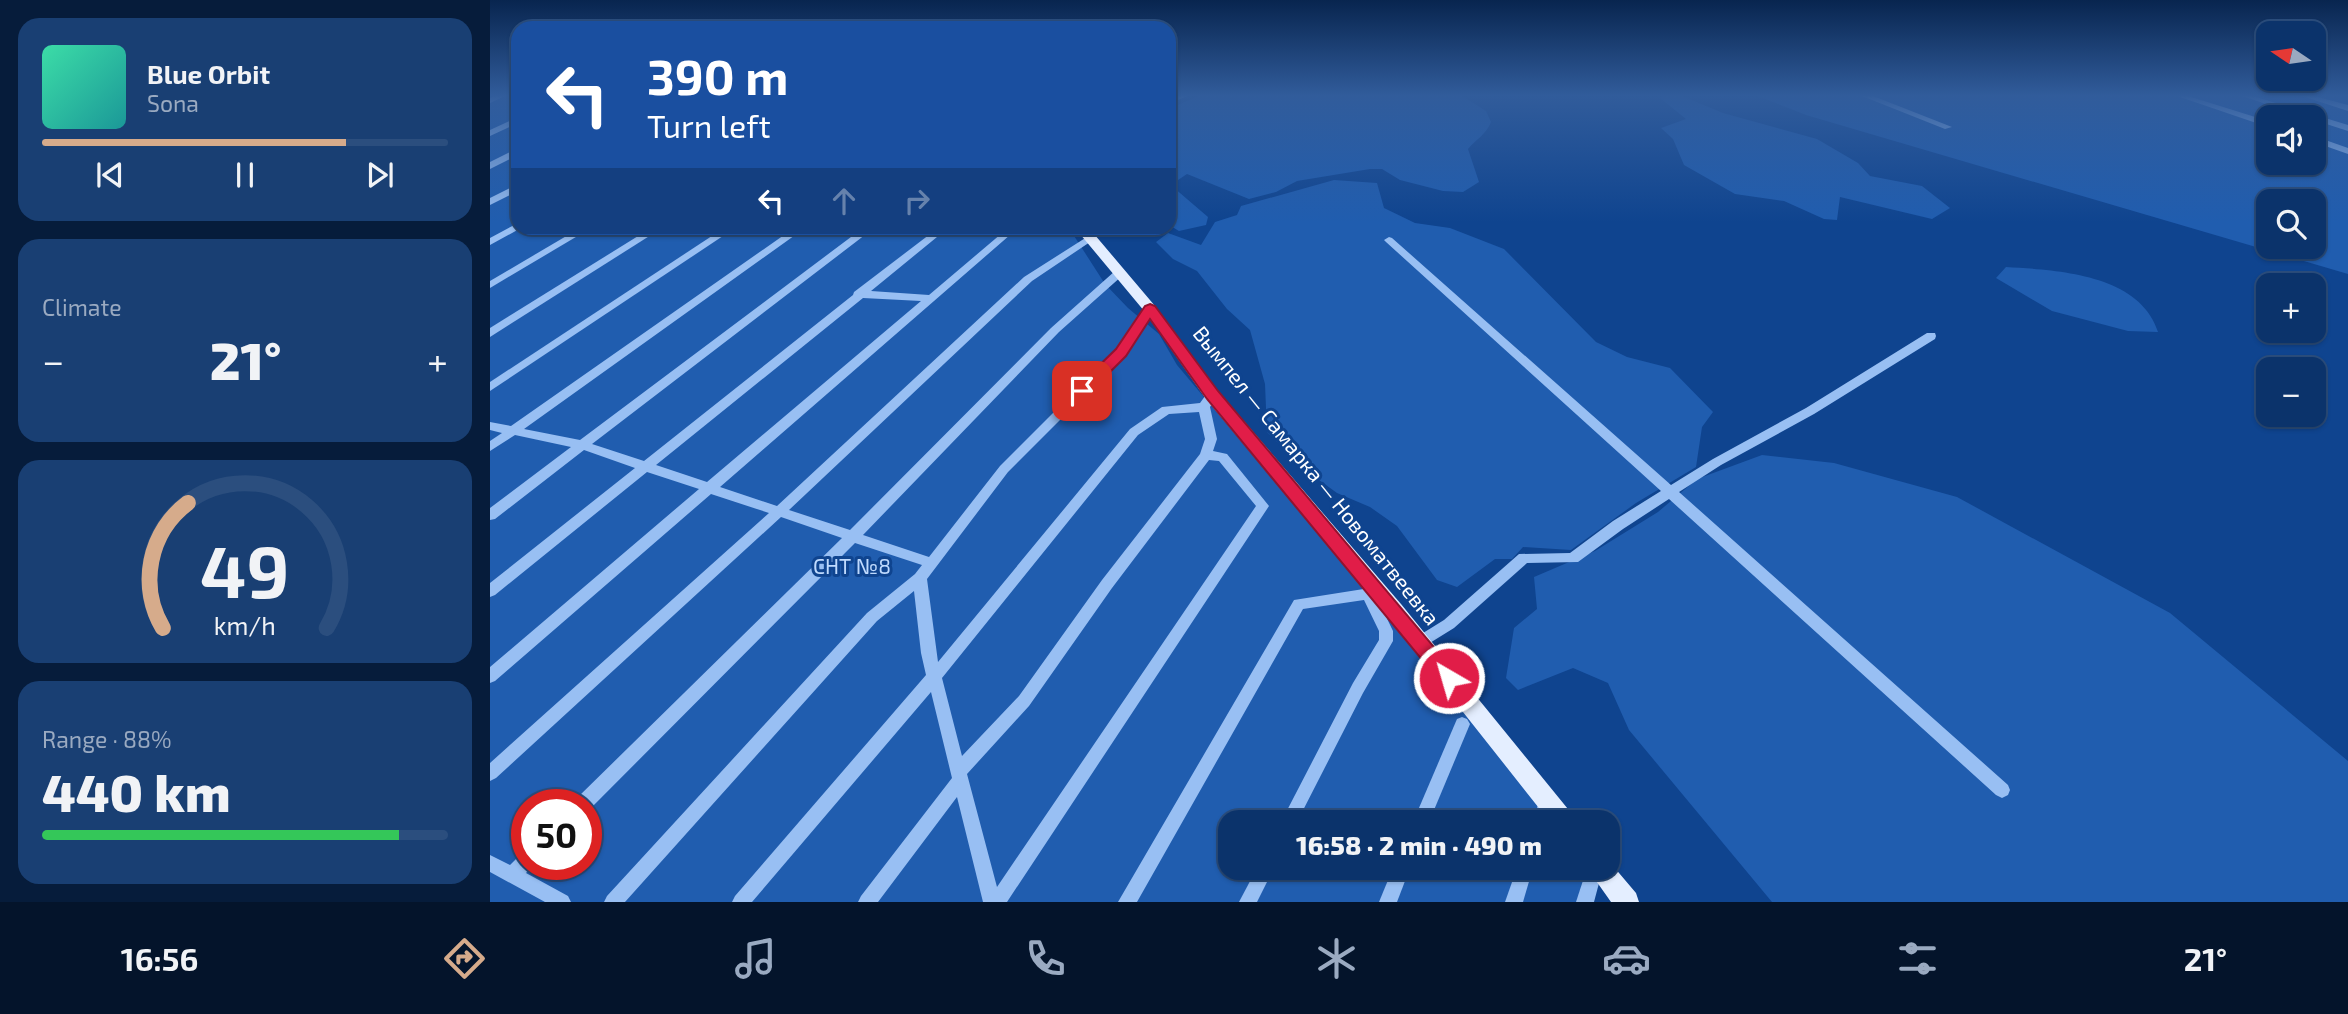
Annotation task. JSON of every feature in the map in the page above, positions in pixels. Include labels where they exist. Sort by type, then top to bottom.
[{"type":"main road","name":"Вымпел — Самарка — Новоматвеевка","points":[[1088,235],[1150,309],[1208,401],[1420,642],[1555,810]]},
{"type":"main road","points":[[1608,880],[1627,902]]},
{"type":"street","points":[[2326,143],[2348,151]]},
{"type":"street","points":[[490,166],[511,155]]},
{"type":"street","points":[[490,202],[511,191]]},
{"type":"street","points":[[490,242],[511,230]]},
{"type":"street","points":[[490,285],[574,235]]},
{"type":"street","points":[[490,333],[646,235]]},
{"type":"street","points":[[490,387],[719,235]]},
{"type":"street","points":[[490,447],[790,235]]},
{"type":"street","points":[[490,515],[860,235]]},
{"type":"street","points":[[490,591],[934,235]]},
{"type":"street","points":[[490,676],[1005,235]]},
{"type":"street","points":[[490,773],[780,511],[1028,279],[1083,235]]},
{"type":"street","points":[[1389,240],[2002,790]]},
{"type":"street","points":[[598,789],[853,536],[1055,330],[1119,273]]},
{"type":"street","points":[[858,294],[932,298]]},
{"type":"street","points":[[613,902],[872,617],[920,578],[1004,469],[1121,352],[1150,309]]},
{"type":"street","points":[[1420,642],[1449,624],[1524,558],[1573,558],[1717,461],[1810,411],[1931,336]]},
{"type":"street","points":[[741,902],[934,677],[1134,432],[1166,410],[1208,401],[1211,439],[1206,454],[1107,584],[1024,701],[959,776],[867,902]]},
{"type":"street","points":[[490,426],[510,433],[582,445],[931,563]]},
{"type":"street","points":[[995,902],[1263,506],[1223,457],[1206,454]]},
{"type":"street","points":[[920,578],[928,653],[995,902]]},
{"type":"street","points":[[1295,810],[1358,688],[1386,641],[1386,631],[1371,600],[1375,592]]},
{"type":"street","points":[[1127,902],[1299,604],[1375,592]]},
{"type":"street","points":[[1426,810],[1462,724]]},
{"type":"street","points":[[1544,810],[1547,800]]},
{"type":"street","points":[[490,863],[511,874]]},
{"type":"street","points":[[521,880],[562,902]]},
{"type":"street","points":[[1248,902],[1260,880]]},
{"type":"street","points":[[1388,902],[1397,880]]},
{"type":"street","points":[[1514,902],[1521,880]]},
{"type":"street","points":[[1585,902],[1593,880]]},
{"type":"green space","name":"СНТ №8","points":[[490,138],[511,138],[511,235],[1074,235],[1105,284],[1159,334],[1177,365],[1384,612],[1544,810],[1218,810],[1218,880],[1583,880],[1577,902],[490,902]]},
{"type":"green space","points":[[1176,138],[1480,138],[1468,149],[1479,182],[1463,192],[1443,191],[1400,180],[1382,169],[1370,169],[1297,181],[1276,192],[1249,199],[1187,174],[1176,181]]},
{"type":"green space","points":[[1814,138],[1858,163],[1870,176],[1922,186],[1950,208],[1932,219],[1840,197],[1837,220],[1824,219],[1784,201],[1735,194],[1684,165],[1673,139]]},
{"type":"green space","points":[[1885,138],[2256,138],[2256,175],[2326,175],[2326,138],[2348,138],[2348,274],[2297,259],[2326,259],[2326,189],[2256,189],[2256,247]]},
{"type":"green space","points":[[1334,180],[1377,183],[1384,208],[1415,223],[1450,228],[1504,249],[1596,342],[1627,357],[1670,368],[1713,412],[1702,427],[1696,467],[1636,503],[1571,550],[1523,547],[1512,559],[1495,559],[1457,587],[1437,580],[1397,526],[1370,507],[1337,493],[1308,472],[1267,432],[1265,384],[1250,330],[1227,309],[1197,271],[1173,259],[1156,242],[1165,235],[1174,235],[1201,245],[1215,222],[1237,215],[1241,206]]},
{"type":"green space","points":[[1176,190],[1208,217],[1206,225],[1179,231],[1176,229]]},
{"type":"green space","points":[[2006,267],[2072,274],[2115,287],[2134,298],[2148,313],[2158,332],[2128,331],[2052,311],[1996,278]]},
{"type":"green space","points":[[1762,455],[1834,463],[1957,497],[2170,613],[2348,761],[2348,902],[1772,902],[1629,730],[1608,683],[1573,668],[1518,690],[1506,678],[1514,628],[1537,609],[1534,577],[1595,551],[1658,512],[1697,479]]},
{"type":"route","points":[[1082,391],[1121,352],[1150,309],[1212,395],[1449,678]]}]
